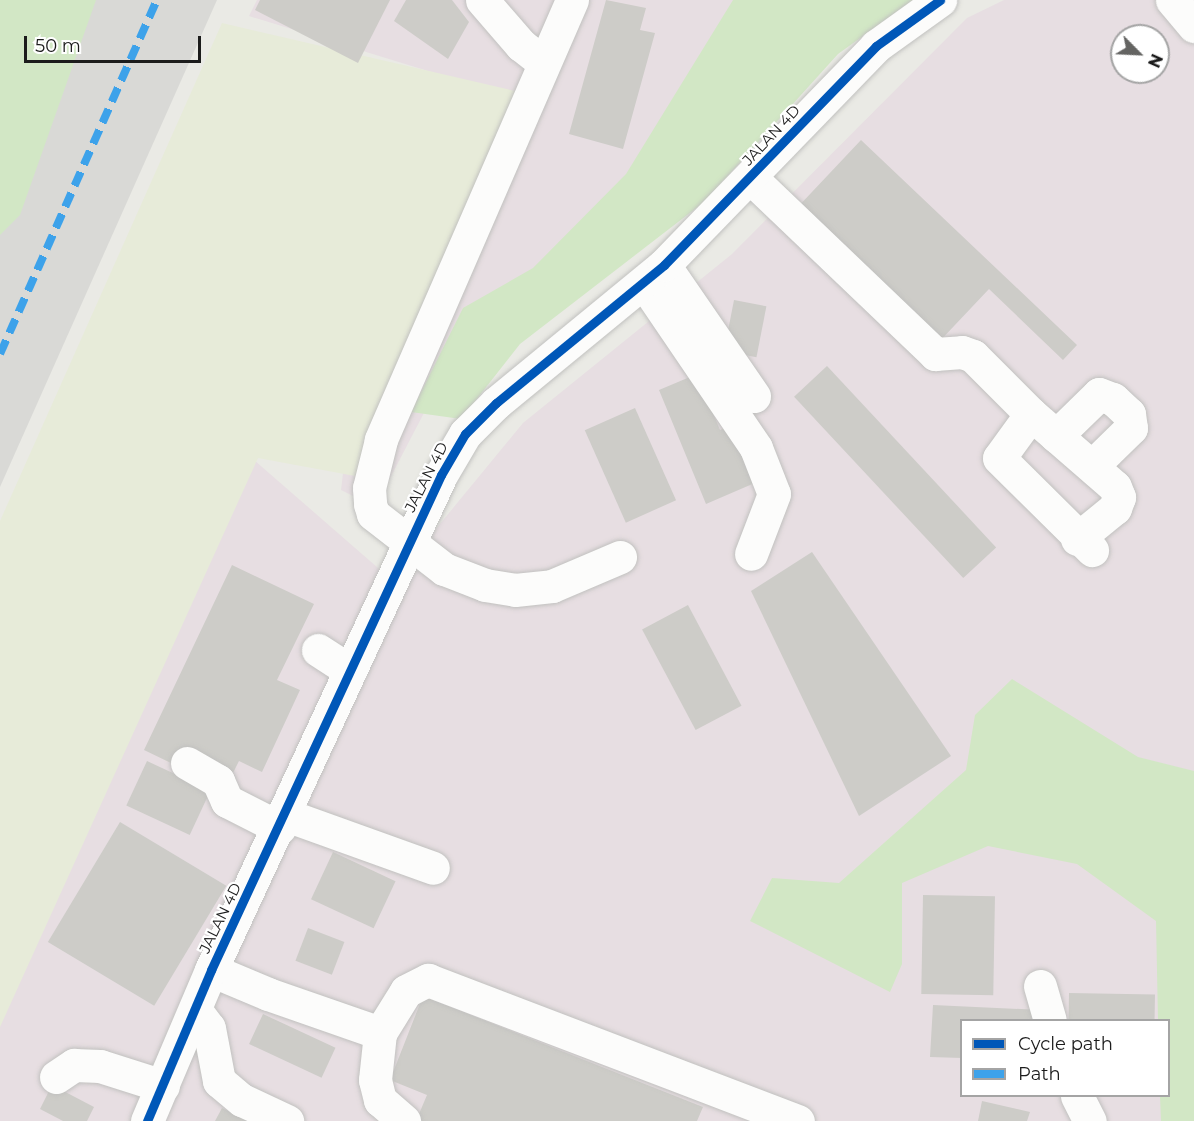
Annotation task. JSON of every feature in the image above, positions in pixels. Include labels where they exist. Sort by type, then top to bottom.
[{"type":"street","points":[[482,0],[520,45],[543,62]]},
{"type":"street","points":[[572,0],[543,62],[381,440],[369,488],[370,504],[373,514],[444,569],[461,577],[515,590],[552,585],[620,557]]},
{"type":"street","name":"JALAN 4D","points":[[147,1121],[196,1011],[211,970],[283,822],[441,475],[465,434],[496,403],[654,274],[752,178],[876,46],[940,0]]},
{"type":"street","points":[[1172,0],[1194,26]]},
{"type":"street","points":[[752,178],[935,354],[962,352],[973,356],[1031,414],[1115,488],[1119,497],[1115,508],[1084,544],[999,458],[1031,414]]},
{"type":"street","points":[[654,274],[754,396]]},
{"type":"street","points":[[654,274],[756,448],[774,494],[751,554]]},
{"type":"street","points":[[1056,436],[1099,394],[1113,399],[1129,414],[1131,428],[1092,466]]},
{"type":"street","points":[[318,650],[350,671]]},
{"type":"street","points":[[187,762],[219,781],[227,801],[283,822],[433,868]]},
{"type":"street","points":[[211,970],[268,994],[381,1033]]},
{"type":"street","points":[[404,1121],[380,1100],[375,1080],[381,1033],[406,991],[428,980],[738,1109],[798,1121]]},
{"type":"street","points":[[1040,986],[1050,1019]]},
{"type":"street","points":[[196,1011],[209,1028],[219,1081],[242,1100],[287,1121]]},
{"type":"street","points":[[56,1077],[74,1065],[100,1066],[163,1086]]},
{"type":"street","points":[[1078,1097],[1090,1121]]},
{"type":"shaded area","points":[[0,0],[217,0],[0,487]]},
{"type":"shaded area","points":[[257,0],[840,0],[426,409],[375,507],[341,490],[355,371],[467,83],[249,16]]},
{"type":"shaded area","points":[[1004,0],[1194,0],[1194,1121],[0,1121],[0,847],[246,453],[393,581],[523,423],[732,254],[967,18]]},
{"type":"green space","points":[[0,0],[96,0],[20,215],[0,235]]},
{"type":"green space","points":[[733,0],[913,0],[838,54],[704,202],[520,344],[461,419],[411,412],[463,308],[533,268],[626,174]]},
{"type":"green space","points":[[222,23],[515,91],[355,476],[258,458],[0,1027],[0,521]]},
{"type":"green space","points":[[1012,679],[1138,757],[1194,771],[1194,1121],[1161,1121],[1160,1097],[1170,1097],[1170,1019],[1158,1019],[1156,921],[1077,864],[988,846],[902,883],[902,964],[890,992],[750,921],[772,878],[839,883],[966,770],[975,715]]},
{"type":"building","points":[[260,0],[390,0],[358,63],[255,10]]},
{"type":"building","points":[[406,0],[452,0],[469,22],[448,59],[394,21]]},
{"type":"building","points":[[606,0],[646,8],[640,30],[655,33],[623,149],[569,134]]},
{"type":"building","points":[[861,140],[1077,345],[1063,360],[989,289],[937,344],[795,210]]},
{"type":"building","points":[[734,300],[766,306],[756,357],[724,351]]},
{"type":"building","points":[[827,366],[996,547],[963,578],[794,397]]},
{"type":"building","points":[[697,374],[720,430],[733,424],[757,482],[706,504],[659,390]]},
{"type":"building","points":[[635,408],[676,500],[626,523],[585,430]]},
{"type":"building","points":[[812,552],[951,756],[859,816],[751,591]]},
{"type":"building","points":[[232,565],[314,604],[277,680],[300,690],[262,772],[239,761],[225,789],[144,750]]},
{"type":"building","points":[[688,605],[742,706],[696,730],[642,629]]},
{"type":"building","points":[[147,761],[210,791],[190,835],[126,805]]},
{"type":"building","points":[[120,822],[226,886],[154,1006],[48,942]]},
{"type":"building","points":[[333,852],[396,881],[374,928],[311,899]]},
{"type":"building","points":[[923,895],[995,896],[993,995],[921,994]]},
{"type":"building","points":[[308,928],[344,942],[332,975],[295,961]]},
{"type":"building","points":[[1069,993],[1155,995],[1155,1019],[1069,1019]]},
{"type":"building","points":[[423,996],[703,1107],[697,1121],[416,1121],[427,1095],[390,1080]]},
{"type":"building","points":[[933,1005],[1042,1010],[1041,1019],[960,1019],[960,1058],[930,1057]]},
{"type":"building","points":[[263,1014],[336,1048],[322,1078],[249,1044]]},
{"type":"building","points":[[52,1085],[94,1107],[87,1121],[63,1121],[40,1109]]},
{"type":"building","points":[[982,1101],[1030,1112],[1027,1121],[978,1121]]},
{"type":"building","points":[[222,1108],[248,1121],[215,1121]]},
{"type":"marked path","points":[[0,354],[157,0]]},
{"type":"cycle path","points":[[147,1121],[211,970],[441,475],[465,434],[496,403],[664,265],[876,46],[940,0]]}]
